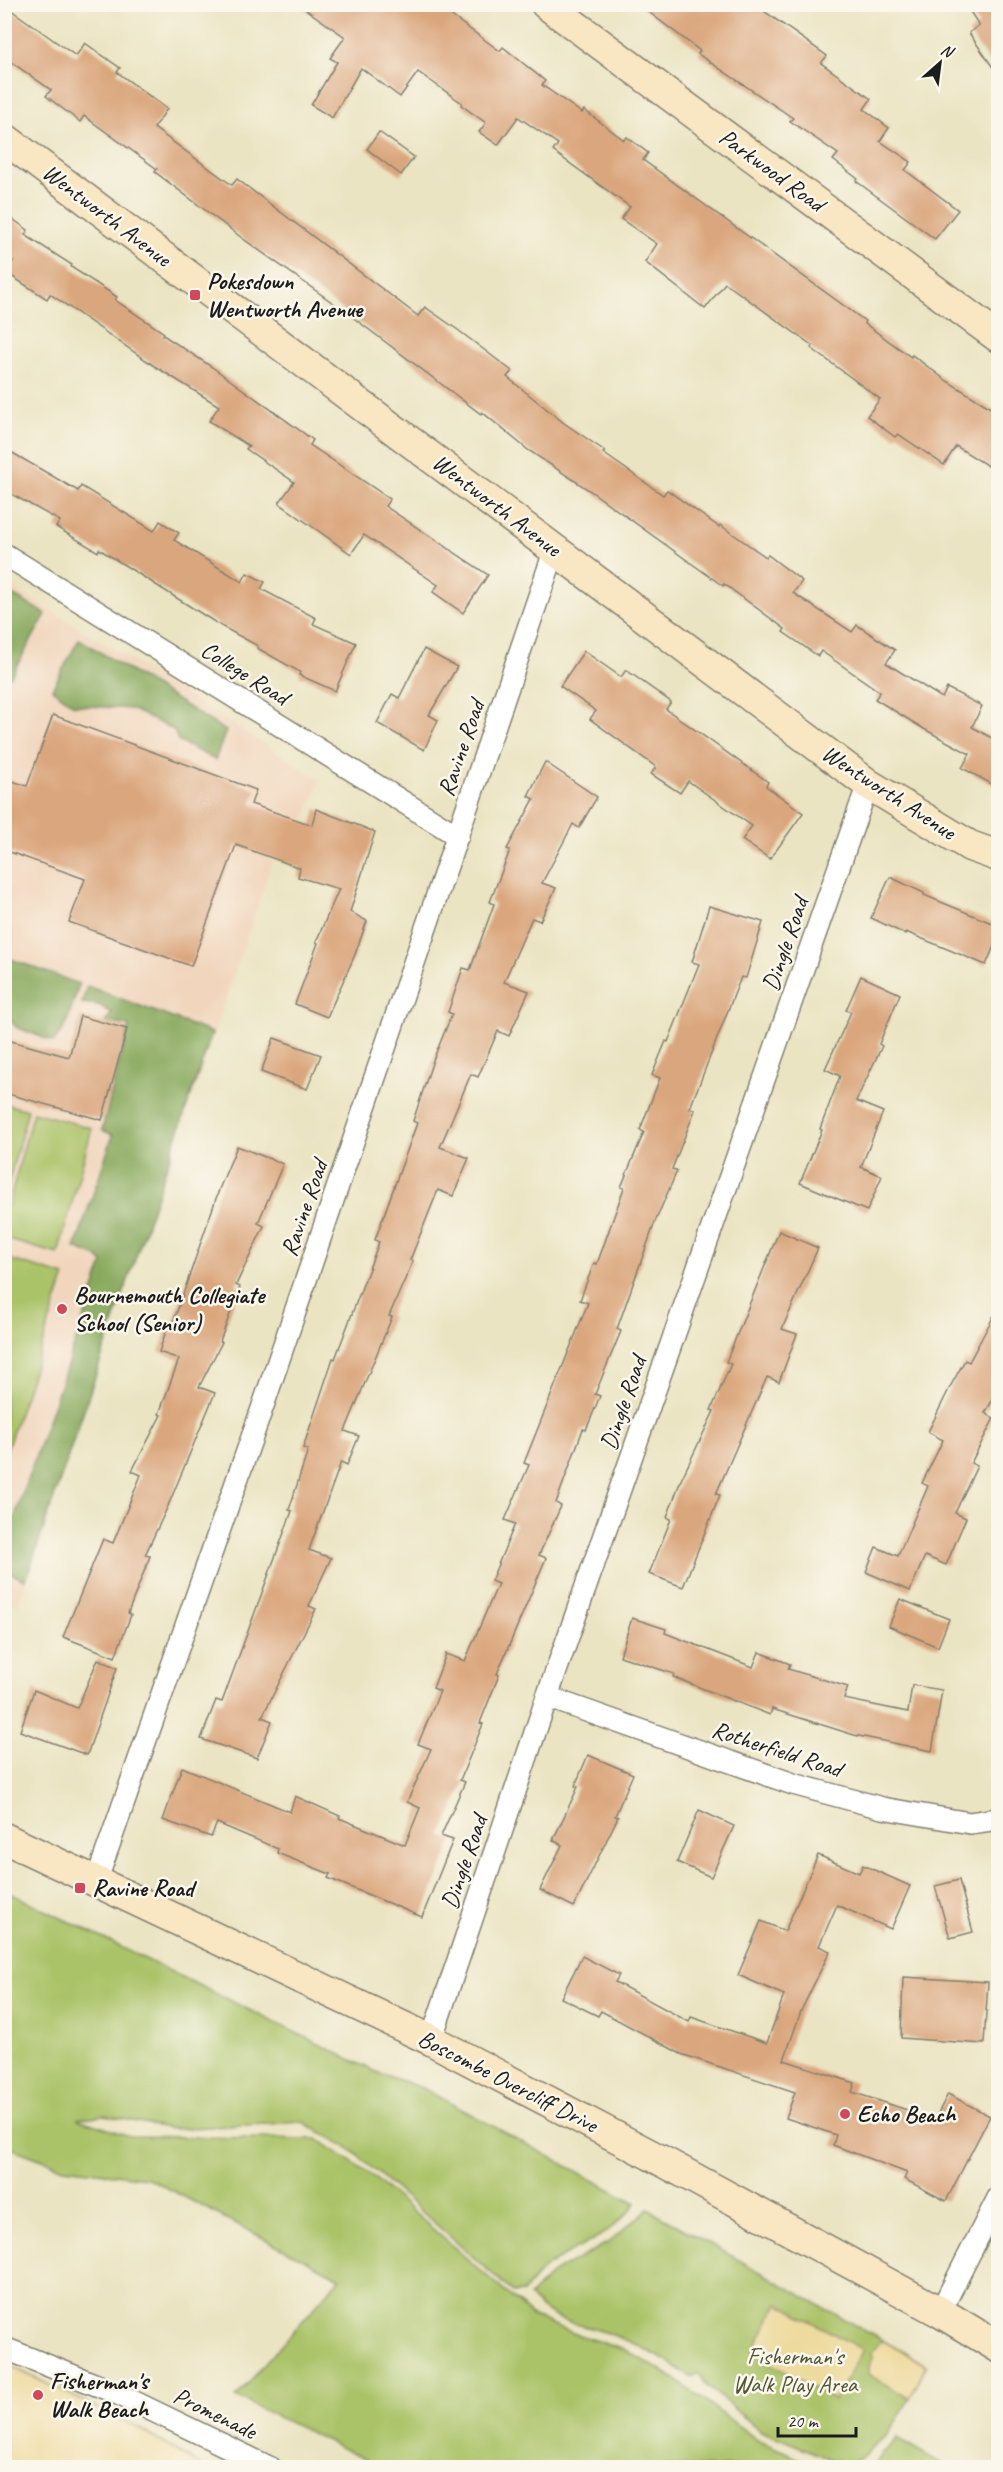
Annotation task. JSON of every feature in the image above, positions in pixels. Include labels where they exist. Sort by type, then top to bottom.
[{"type":"street","name":"Parkwood Road","points":[[546,4],[999,337]]},
{"type":"street","name":"Wentworth Avenue","points":[[4,138],[868,784],[970,846],[999,856]]},
{"type":"street","name":"Ravine Road","points":[[96,1882],[264,1403],[555,549]]},
{"type":"street","name":"College Road","points":[[4,554],[458,836]]},
{"type":"street","name":"Dingle Road","points":[[431,2040],[547,1697],[868,784]]},
{"type":"street","name":"Rotherfield Road","points":[[547,1697],[793,1784],[882,1808],[970,1823],[999,1819]]},
{"type":"street","name":"Boscombe Overcliff Drive","points":[[4,1838],[431,2040],[666,2163],[940,2312],[999,2347]]},
{"type":"street","points":[[940,2312],[999,2198]]},
{"type":"street","name":"Promenade","points":[[4,2348],[114,2392],[270,2468]]},
{"type":"shaded area","name":"Bournemouth Collegiate School (Senior)","points":[[4,581],[321,780],[299,833],[284,828],[18,1605],[4,1598]]},
{"type":"green space","points":[[5,591],[46,614],[11,676],[5,679]]},
{"type":"green space","points":[[79,639],[226,731],[215,760],[178,741],[174,730],[131,709],[74,705],[52,689]]},
{"type":"green space","points":[[8,958],[79,984],[66,1025],[54,1042],[16,1027],[5,1014],[5,975]]},
{"type":"green space","points":[[87,986],[212,1033],[27,1577],[24,1580],[5,1570],[5,1544],[103,1263],[97,1257],[75,1248],[113,1135],[102,1130],[129,1026],[105,1022],[112,1013],[99,1005],[82,1003]]},
{"type":"green space","points":[[4,1104],[28,1110],[5,1196]]},
{"type":"green space","points":[[33,1112],[92,1128],[58,1254],[5,1239],[5,1218]]},
{"type":"green space","points":[[4,1258],[65,1276],[5,1455]]},
{"type":"green space","points":[[4,1890],[374,2071],[422,2088],[636,2203],[607,2231],[549,2265],[523,2292],[514,2293],[349,2148],[303,2122],[172,2129],[104,2115],[77,2119],[130,2136],[317,2139],[372,2176],[533,2316],[570,2332],[627,2351],[672,2377],[759,2441],[821,2467],[381,2467],[236,2397],[340,2278],[148,2178],[64,2168],[5,2146]]},
{"type":"green space","name":"Fisherman's Walk Play Area","points":[[648,2209],[926,2365],[904,2409],[873,2448],[860,2458],[845,2465],[761,2431],[707,2386],[699,2373],[690,2377],[661,2358],[629,2342],[556,2317],[529,2296],[554,2272],[609,2242]]},
{"type":"green space","points":[[897,2438],[947,2467],[871,2467]]},
{"type":"sand","points":[[778,2303],[863,2350],[834,2400],[752,2353]]},
{"type":"sand","points":[[882,2340],[926,2365],[910,2399],[868,2374],[868,2367],[873,2356],[870,2354]]},
{"type":"sand","name":"Fisherman's Walk Beach","points":[[4,2363],[133,2425],[204,2467],[5,2467]]},
{"type":"building","points":[[298,4],[435,4],[500,51],[503,47],[545,81],[542,85],[582,113],[584,110],[624,140],[627,137],[648,153],[643,160],[911,357],[912,355],[947,381],[999,413],[999,473],[956,446],[944,465],[898,434],[895,437],[867,416],[880,399],[811,348],[813,346],[725,283],[705,309],[645,262],[657,244],[621,219],[630,207],[553,151],[558,144],[518,117],[498,145],[479,132],[486,123],[418,72],[400,97],[361,68],[332,118],[311,105],[337,62],[330,58],[345,37]]},
{"type":"building","points":[[638,4],[754,4],[827,56],[821,63],[871,99],[864,109],[889,128],[880,141],[911,162],[905,170],[958,210],[935,239],[856,181],[858,179],[833,160],[838,154],[790,121],[793,118],[698,54],[700,51]]},
{"type":"building","points":[[965,4],[999,4],[999,76],[969,33],[979,25]]},
{"type":"building","points":[[4,5],[76,56],[85,43],[120,68],[117,72],[167,109],[154,128],[232,185],[237,179],[418,316],[425,307],[458,330],[512,371],[507,377],[564,423],[663,495],[667,490],[719,527],[720,525],[766,557],[768,555],[802,581],[793,593],[852,632],[857,625],[895,650],[886,663],[942,698],[947,688],[982,706],[972,727],[999,742],[999,788],[962,768],[970,754],[875,699],[880,692],[821,651],[818,656],[783,632],[785,629],[724,584],[723,586],[592,492],[528,450],[482,412],[481,414],[343,310],[242,238],[155,172],[157,169],[84,116],[80,122],[46,96],[51,90],[4,57]]},
{"type":"building","points":[[379,132],[414,157],[401,175],[367,149]]},
{"type":"building","points":[[4,213],[28,230],[25,235],[117,297],[115,300],[313,440],[310,445],[390,499],[385,506],[488,575],[463,613],[433,592],[438,585],[364,535],[351,554],[279,503],[294,482],[246,449],[249,446],[209,421],[219,406],[156,367],[50,294],[47,299],[5,272],[13,261],[8,257],[4,262]]},
{"type":"building","points":[[4,448],[78,491],[81,486],[154,531],[160,521],[179,533],[174,540],[242,582],[247,573],[265,582],[261,589],[316,618],[313,624],[356,643],[335,691],[299,675],[300,672],[221,626],[99,549],[98,552],[56,527],[60,521],[4,490]]},
{"type":"building","points":[[424,649],[457,667],[429,715],[438,720],[424,750],[377,723],[392,694],[399,698]]},
{"type":"building","points":[[584,651],[621,677],[626,670],[671,702],[666,709],[768,782],[766,786],[803,813],[770,859],[742,840],[752,826],[688,781],[680,793],[651,774],[656,767],[590,719],[596,711],[560,686]]},
{"type":"building","points":[[53,715],[256,790],[251,804],[312,825],[316,809],[375,832],[350,912],[367,921],[354,957],[327,1017],[295,1004],[318,943],[316,942],[339,889],[298,877],[300,868],[236,845],[191,966],[69,922],[85,879],[4,850],[4,778],[27,786]]},
{"type":"building","points":[[545,762],[597,797],[579,828],[573,824],[542,883],[556,888],[540,921],[532,918],[504,982],[529,991],[509,1036],[498,1031],[478,1077],[471,1074],[440,1147],[469,1158],[453,1196],[438,1190],[410,1260],[413,1261],[389,1316],[392,1317],[345,1431],[359,1436],[347,1465],[341,1462],[309,1550],[331,1558],[309,1606],[316,1609],[262,1717],[272,1721],[257,1758],[201,1739],[216,1700],[222,1702],[292,1511],[289,1510],[308,1450],[303,1448],[333,1358],[335,1359],[379,1242],[375,1240],[417,1123],[413,1121],[433,1060],[452,1014],[448,1012],[463,968],[470,970],[494,904],[490,902],[510,850],[507,849],[534,799],[528,796]]},
{"type":"building","points":[[890,877],[924,895],[999,926],[999,934],[986,965],[906,932],[905,934],[871,918]]},
{"type":"building","points":[[709,906],[763,922],[746,978],[741,977],[690,1108],[695,1110],[672,1169],[677,1171],[655,1222],[617,1329],[621,1331],[595,1394],[600,1396],[586,1430],[583,1429],[556,1503],[561,1506],[539,1555],[546,1558],[497,1674],[499,1675],[480,1723],[483,1724],[460,1780],[465,1782],[441,1836],[453,1840],[422,1917],[328,1878],[330,1874],[277,1853],[278,1849],[217,1823],[211,1837],[163,1820],[182,1767],[290,1812],[295,1796],[340,1816],[339,1818],[405,1845],[420,1808],[407,1802],[431,1749],[418,1744],[440,1691],[433,1688],[446,1654],[465,1661],[498,1584],[491,1581],[515,1524],[505,1520],[529,1465],[524,1463],[588,1303],[580,1300],[594,1263],[597,1264],[624,1188],[621,1187],[644,1132],[640,1130],[660,1078],[652,1075],[666,1041],[668,1042],[699,964],[692,962]]},
{"type":"building","points":[[861,976],[900,994],[879,1044],[882,1046],[856,1101],[883,1112],[861,1167],[882,1176],[867,1211],[800,1183],[822,1130],[820,1129],[840,1076],[825,1069],[851,1012],[846,1010]]},
{"type":"building","points":[[80,1016],[127,1029],[102,1120],[4,1093],[4,1039],[69,1057]]},
{"type":"building","points":[[274,1038],[321,1055],[307,1089],[261,1072]]},
{"type":"building","points":[[237,1146],[283,1164],[258,1223],[264,1226],[236,1285],[240,1287],[220,1341],[222,1342],[199,1387],[215,1393],[145,1555],[150,1556],[128,1613],[131,1615],[115,1657],[63,1637],[103,1539],[113,1543],[141,1475],[132,1471],[161,1415],[159,1414],[179,1359],[159,1352],[169,1322],[173,1323],[220,1187]]},
{"type":"building","points":[[779,1231],[818,1248],[782,1329],[797,1334],[779,1382],[767,1377],[716,1494],[720,1495],[683,1587],[649,1574],[671,1519],[667,1517],[681,1480],[714,1411],[711,1410],[731,1364],[726,1362]]},
{"type":"building","points":[[999,1306],[999,1389],[985,1413],[994,1418],[971,1463],[977,1466],[955,1513],[966,1518],[946,1565],[925,1556],[910,1591],[866,1572],[876,1547],[898,1556],[928,1486],[922,1483],[943,1440],[928,1432],[965,1360],[969,1362]]},
{"type":"building","points":[[900,1599],[949,1619],[938,1647],[889,1626]]},
{"type":"building","points":[[632,1618],[666,1629],[665,1633],[753,1667],[759,1652],[790,1664],[788,1669],[848,1687],[844,1699],[908,1712],[912,1685],[942,1690],[932,1751],[854,1735],[772,1709],[770,1715],[673,1677],[674,1674],[620,1656]]},
{"type":"building","points":[[98,1659],[117,1668],[87,1755],[20,1731],[34,1690],[77,1708]]},
{"type":"building","points":[[588,1755],[633,1774],[615,1816],[618,1817],[574,1907],[540,1890],[562,1845],[553,1840],[578,1787],[575,1786]]},
{"type":"building","points":[[699,1810],[734,1826],[711,1877],[677,1862]]},
{"type":"building","points":[[818,1855],[859,1873],[863,1865],[910,1886],[891,1929],[837,1905],[819,1946],[830,1951],[801,2011],[784,2060],[855,2083],[852,2092],[935,2119],[948,2094],[990,2116],[946,2201],[904,2179],[907,2173],[833,2145],[836,2135],[786,2118],[795,2092],[681,2054],[601,2011],[598,2016],[561,1998],[582,1956],[619,1975],[615,1982],[689,2022],[691,2017],[767,2043],[784,1995],[738,1975],[761,1921],[785,1931]]},
{"type":"building","points":[[959,1880],[973,1932],[950,1938],[935,1886]]},
{"type":"building","points":[[903,1977],[988,1982],[984,2044],[901,2038]]},
{"type":"place","name":"Pokesdown Wentworth Avenue","points":[[195,295]]},
{"type":"place","name":"Bournemouth Collegiate School (Senior)","points":[[62,1309]]},
{"type":"place","name":"Ravine Road","points":[[80,1888]]},
{"type":"place","name":"Echo Beach","points":[[845,2114]]},
{"type":"place","name":"Fisherman's Walk Beach","points":[[38,2395]]}]
